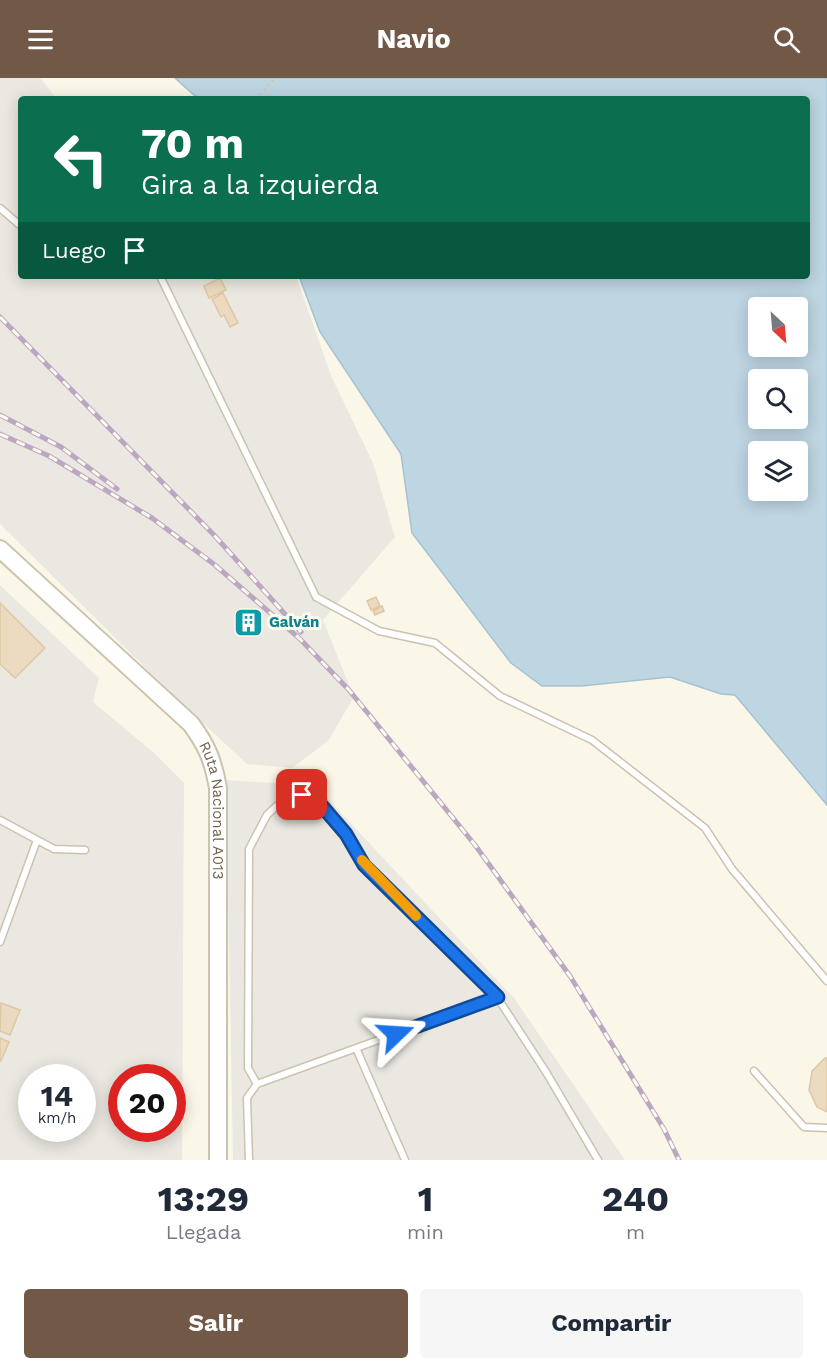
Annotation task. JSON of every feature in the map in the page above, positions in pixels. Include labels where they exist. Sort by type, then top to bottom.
[{"type":"street","name":"Ruta Nacional A013","points":[[0,549],[191,724],[206,744],[209,752],[218,788],[218,1160]]},
{"type":"lane","points":[[0,208],[18,223]]},
{"type":"lane","points":[[161,279],[316,597],[379,631],[435,643],[500,696],[592,740],[705,828],[732,869],[827,981]]},
{"type":"lane","points":[[257,1084],[248,1068],[249,849],[267,815],[284,799],[302,795],[316,799],[346,834],[364,865],[498,997],[598,1160]]},
{"type":"lane","points":[[0,820],[54,849],[85,850]]},
{"type":"lane","points":[[0,942],[38,840]]},
{"type":"lane","points":[[249,1160],[247,1098],[257,1084],[498,997]]},
{"type":"lane","points":[[356,1048],[405,1160]]},
{"type":"lane","points":[[754,1071],[804,1127],[827,1128]]},
{"type":"path","points":[[259,96],[275,78]]},
{"type":"shaded area","points":[[0,78],[40,78],[55,96],[18,96],[18,279],[297,279],[332,378],[373,463],[395,537],[323,620],[354,697],[328,741],[292,768],[247,764],[181,703],[0,524]]},
{"type":"shaded area","points":[[0,585],[99,678],[93,702],[153,752],[184,783],[183,1064],[108,1064],[108,1142],[182,1142],[182,1160],[0,1160]]},
{"type":"shaded area","points":[[226,780],[316,786],[514,998],[625,1160],[233,1160]]},
{"type":"water","points":[[175,78],[827,78],[827,805],[735,695],[721,694],[670,677],[581,686],[542,686],[511,663],[412,533],[401,454],[320,332],[300,279],[810,279],[810,96],[196,96]]},
{"type":"building","points":[[220,279],[226,290],[209,298],[204,286]]},
{"type":"building","points":[[223,293],[238,323],[230,327],[224,315],[221,317],[212,299]]},
{"type":"building","points":[[376,597],[380,606],[371,610],[367,601]]},
{"type":"building","points":[[0,603],[45,648],[15,678],[0,664]]},
{"type":"building","points":[[382,606],[384,611],[375,615],[373,611]]},
{"type":"building","name":"Galván","points":[[249,618],[253,620],[248,629],[242,624]]},
{"type":"building","points":[[1,1003],[20,1010],[10,1035],[0,1031]]},
{"type":"building","points":[[0,1038],[9,1042],[1,1061],[0,1061]]},
{"type":"building","points":[[827,1058],[827,1112],[817,1107],[809,1090],[812,1071]]},
{"type":"railway","points":[[0,317],[214,535],[301,632]]},
{"type":"railway","points":[[0,415],[61,447],[117,489]]},
{"type":"railway","points":[[0,434],[49,456],[152,518],[215,565],[299,638],[349,690],[475,845],[570,976],[664,1129],[679,1160]]},
{"type":"slow traffic","points":[[362,860],[364,865],[416,916]]},
{"type":"place","name":"Galván","points":[[248,622]]},
{"type":"route","points":[[302,795],[316,799],[346,834],[364,865],[498,997],[396,1034]]}]
